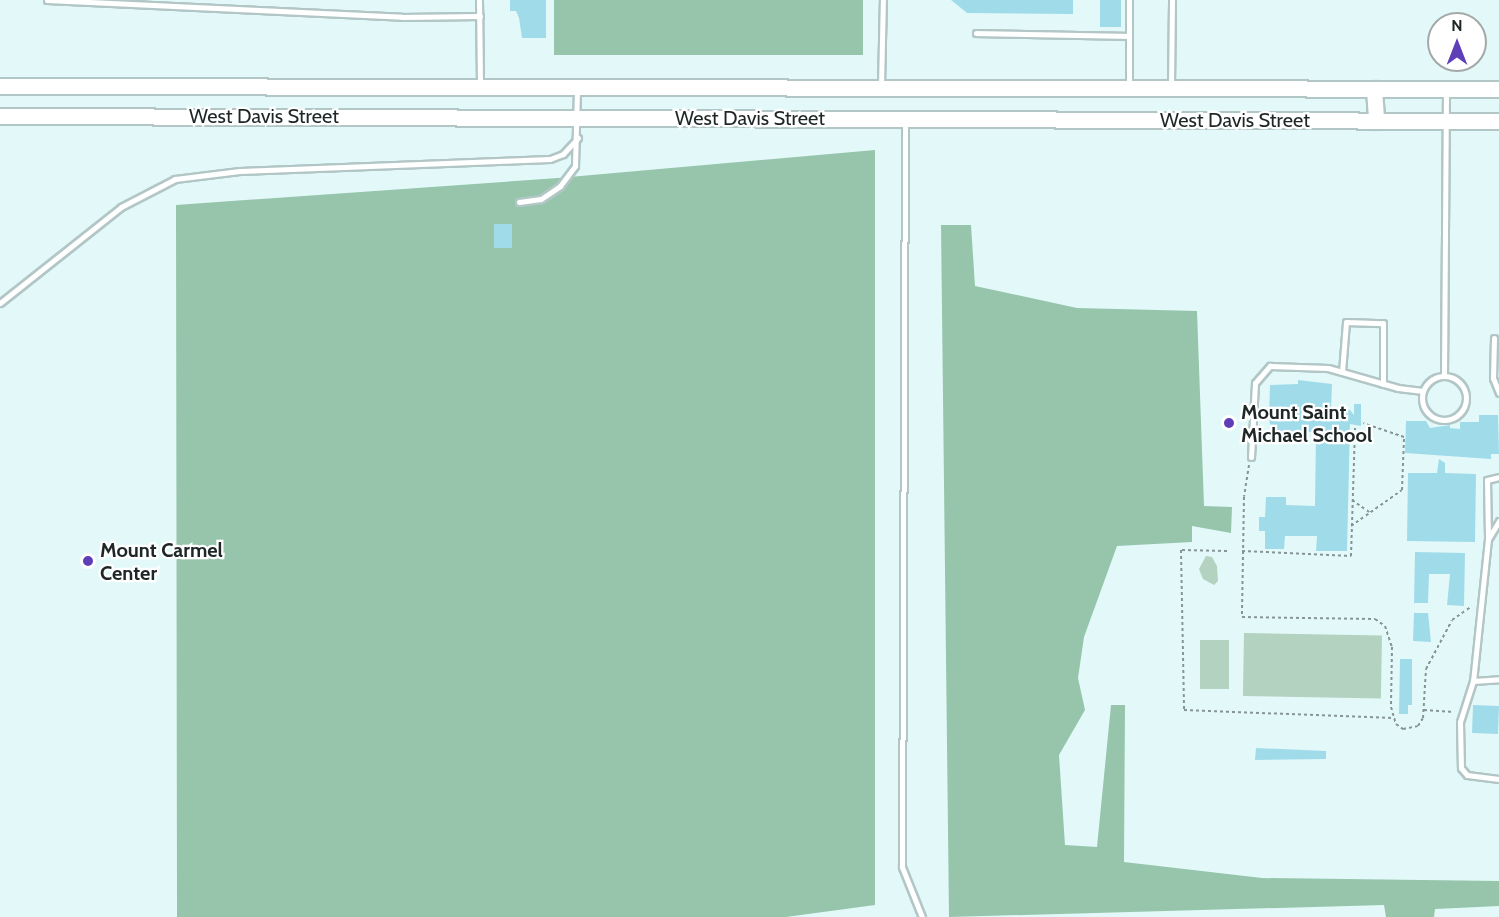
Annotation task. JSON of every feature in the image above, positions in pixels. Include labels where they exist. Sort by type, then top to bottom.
[{"type":"main road","name":"West Davis Street","points":[[0,86],[480,85],[1499,89]]},
{"type":"main road","points":[[1374,88],[1376,121]]},
{"type":"main road","name":"West Davis Street","points":[[0,116],[1499,121]]},
{"type":"lane","points":[[46,0],[402,17],[480,16]]},
{"type":"lane","points":[[479,0],[480,85]]},
{"type":"lane","points":[[881,87],[883,0]]},
{"type":"lane","points":[[1129,0],[1129,88]]},
{"type":"lane","points":[[1171,88],[1172,0]]},
{"type":"lane","points":[[976,33],[1128,36]]},
{"type":"lane","points":[[519,202],[540,199],[560,186],[575,166],[578,138],[577,86]]},
{"type":"lane","points":[[1443,376],[1446,89]]},
{"type":"lane","points":[[905,119],[902,867],[907,887],[922,917]]},
{"type":"lane","points":[[0,303],[121,207],[176,179],[240,171],[550,159],[564,154],[578,138]]},
{"type":"lane","points":[[1342,372],[1346,322],[1383,323],[1383,384]]},
{"type":"lane","points":[[1494,338],[1493,378],[1499,393]]},
{"type":"lane","points":[[1251,457],[1255,383],[1270,366],[1342,372],[1383,384],[1423,391]]},
{"type":"lane","points":[[1443,376],[1462,386],[1466,400],[1459,414],[1445,419],[1431,416],[1423,405],[1423,391],[1431,380],[1443,376]]},
{"type":"lane","points":[[1499,477],[1487,480],[1488,539],[1473,681],[1462,713],[1461,768],[1467,776],[1499,779]]},
{"type":"lane","points":[[1488,539],[1499,521]]},
{"type":"lane","points":[[1473,681],[1499,679]]},
{"type":"path","points":[[1352,526],[1402,490],[1404,437],[1363,423]]},
{"type":"path","points":[[1242,551],[1351,556],[1355,428]]},
{"type":"path","points":[[1251,457],[1244,497],[1242,617],[1376,619],[1385,626],[1392,647],[1390,671],[1394,718],[1404,729],[1411,730],[1418,726],[1425,710],[1426,669],[1452,620],[1481,599]]},
{"type":"path","points":[[1352,500],[1370,513]]},
{"type":"path","points":[[1227,551],[1181,550],[1184,710],[1394,718]]},
{"type":"path","points":[[1425,710],[1462,713]]},
{"type":"green space","points":[[554,0],[863,0],[863,55],[554,55]]},
{"type":"green space","points":[[875,150],[875,905],[786,917],[177,917],[176,205],[558,178]]},
{"type":"green space","points":[[941,225],[971,225],[975,286],[1077,308],[1197,311],[1204,506],[1232,507],[1231,533],[1192,526],[1192,542],[1117,546],[1084,637],[1078,678],[1085,710],[1059,755],[1065,845],[1097,847],[1111,705],[1125,705],[1124,862],[1262,878],[1499,881],[1499,906],[1435,909],[1434,917],[1386,917],[1384,905],[949,917]]},
{"type":"green space","points":[[1206,556],[1212,557],[1217,566],[1218,581],[1214,585],[1203,579],[1199,569]]},
{"type":"green space","points":[[1244,633],[1382,635],[1381,698],[1243,696]]},
{"type":"green space","points":[[1200,640],[1229,640],[1229,689],[1200,689]]},
{"type":"building","points":[[510,0],[546,0],[546,38],[522,38],[516,11],[510,11]]},
{"type":"building","points":[[951,0],[1073,0],[1073,14],[967,13]]},
{"type":"building","points":[[1100,0],[1121,0],[1121,27],[1100,27]]},
{"type":"building","points":[[494,224],[512,224],[512,248],[494,248]]},
{"type":"building","points":[[1298,380],[1332,384],[1331,409],[1350,410],[1354,415],[1354,404],[1361,404],[1361,426],[1350,424],[1347,551],[1316,551],[1317,536],[1285,536],[1284,549],[1265,549],[1265,531],[1259,531],[1259,517],[1265,517],[1266,497],[1286,497],[1286,505],[1315,506],[1316,432],[1271,431],[1269,417],[1270,385],[1298,384]]},
{"type":"building","points":[[1479,415],[1498,415],[1499,454],[1491,454],[1491,459],[1405,453],[1406,421],[1426,421],[1430,428],[1450,425],[1450,428],[1460,429],[1460,422],[1479,422]]},
{"type":"building","points":[[1439,459],[1445,463],[1445,473],[1476,474],[1475,542],[1407,541],[1408,473],[1437,473]]},
{"type":"building","points":[[1415,552],[1465,553],[1464,606],[1447,605],[1450,574],[1429,574],[1428,603],[1414,603]]},
{"type":"building","points":[[1414,613],[1428,613],[1431,642],[1413,641]]},
{"type":"building","points":[[1400,659],[1412,659],[1412,705],[1408,705],[1408,714],[1399,714]]},
{"type":"building","points":[[1473,705],[1499,706],[1498,734],[1472,733]]},
{"type":"building","points":[[1256,748],[1326,751],[1326,759],[1255,760]]},
{"type":"place","name":"Mount Saint Michael School","points":[[1229,423]]},
{"type":"place","name":"Mount Carmel Center","points":[[88,561]]}]
